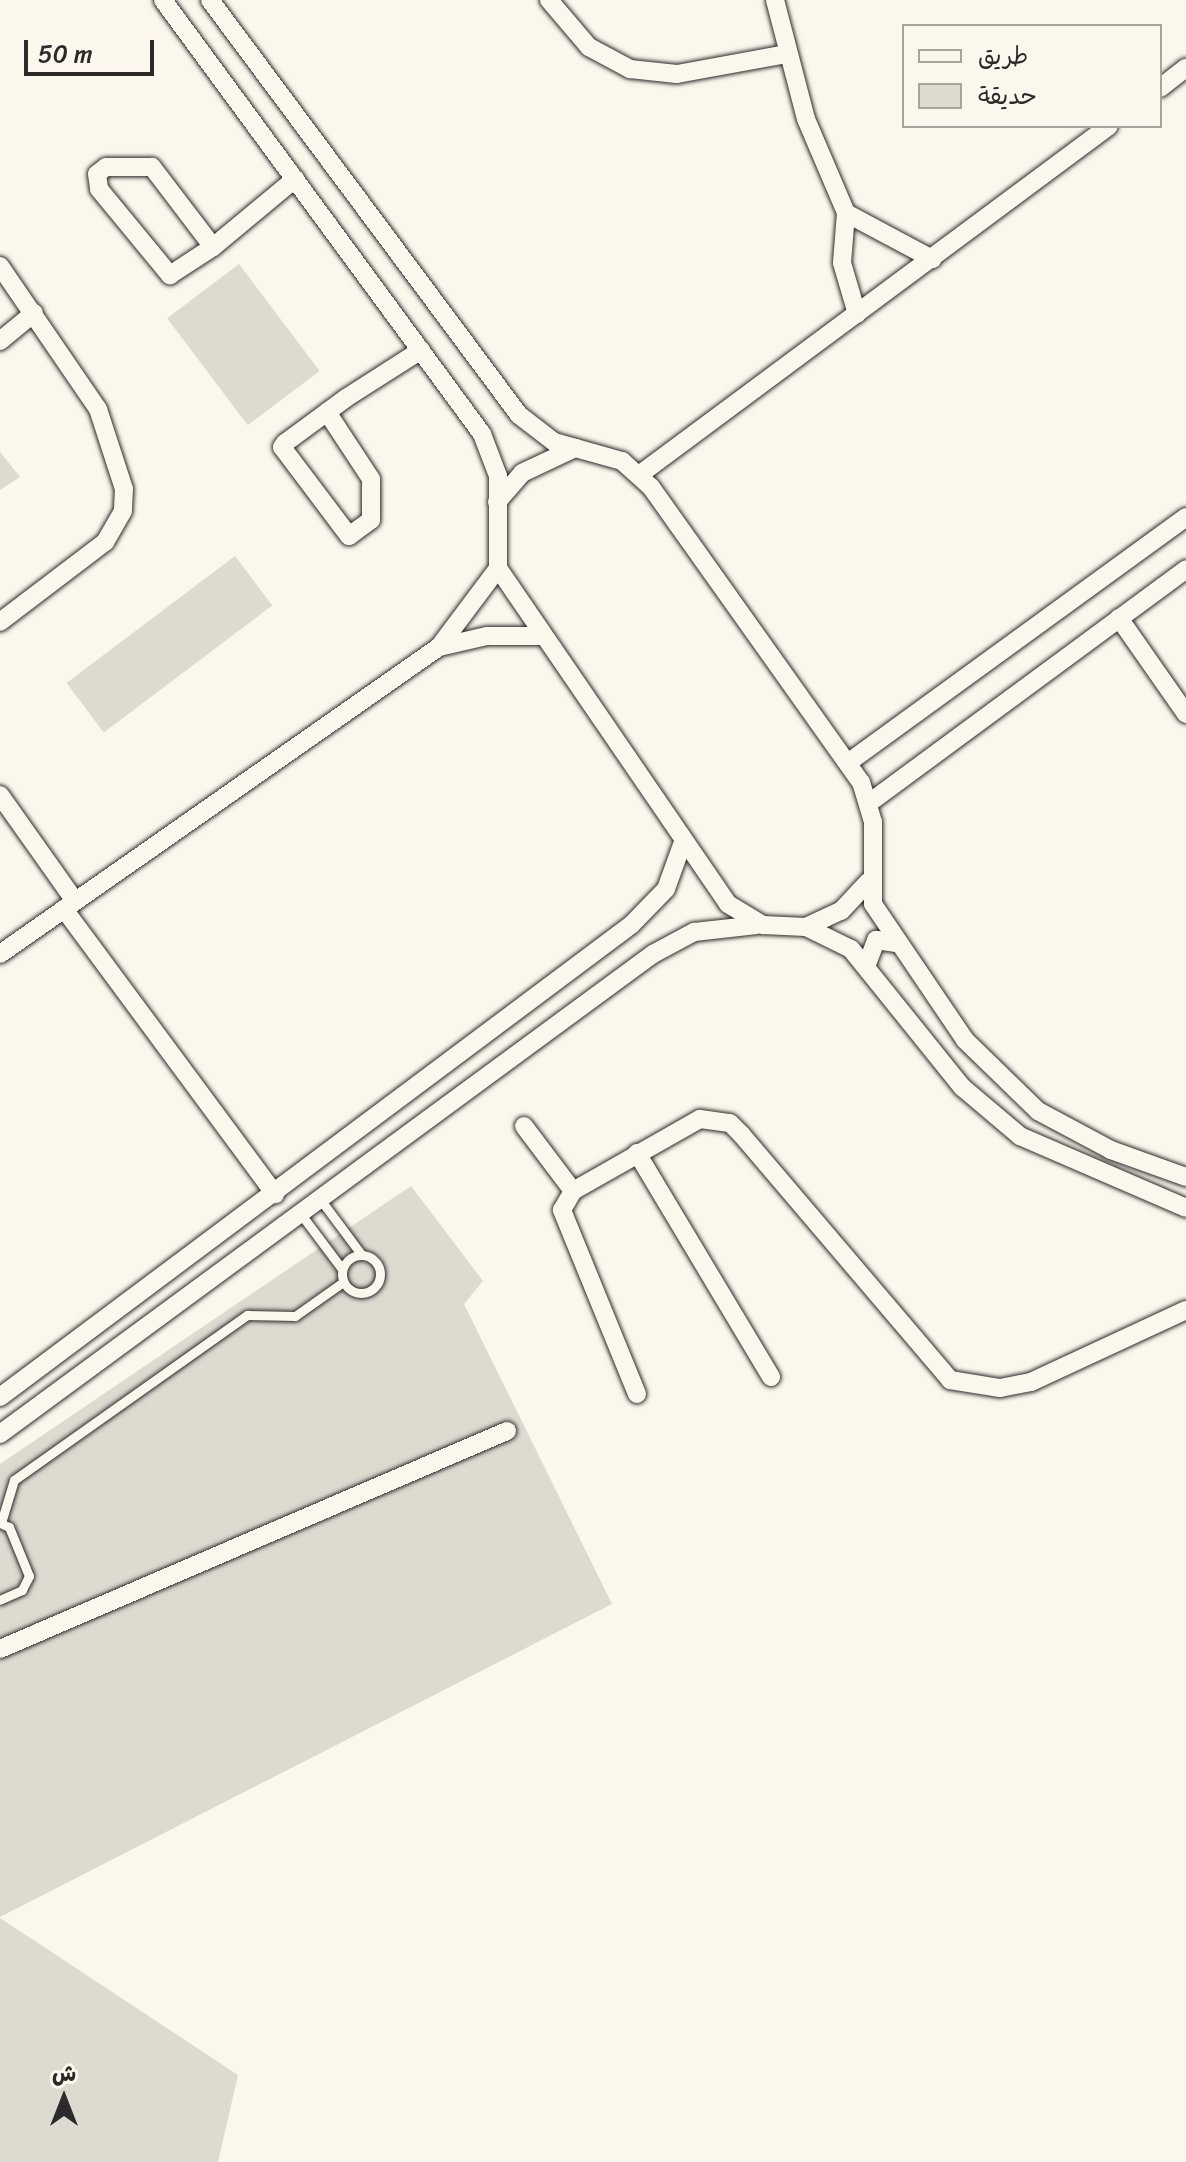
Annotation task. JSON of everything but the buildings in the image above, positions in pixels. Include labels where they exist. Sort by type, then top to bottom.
[{"type":"street","points":[[163,0],[482,434],[498,476],[498,568],[728,904],[763,925]]},
{"type":"street","points":[[210,0],[519,415],[534,431],[575,448],[607,454],[639,475],[849,762],[869,803],[868,882],[895,943],[1012,1091],[1074,1132],[1186,1177]]},
{"type":"street","points":[[549,0],[589,47],[630,69],[677,74],[787,54]]},
{"type":"street","points":[[775,0],[787,54],[846,213],[842,263],[857,314]]},
{"type":"street","points":[[1162,86],[1186,68]]},
{"type":"street","points":[[639,475],[1106,128]]},
{"type":"street","points":[[213,247],[152,167],[106,167],[97,174],[99,189],[165,275],[213,247],[295,179]]},
{"type":"street","points":[[846,213],[932,259]]},
{"type":"street","points":[[0,266],[107,426],[123,474],[123,511],[86,561],[0,622]]},
{"type":"street","points":[[0,341],[34,313]]},
{"type":"street","points":[[327,412],[371,477],[371,520],[349,536],[281,451],[327,412],[421,350]]},
{"type":"street","points":[[497,502],[522,473],[575,448]]},
{"type":"street","points":[[849,762],[1186,517]]},
{"type":"street","points":[[0,954],[439,647],[498,568]]},
{"type":"street","points":[[869,803],[1186,569]]},
{"type":"street","points":[[1119,618],[1186,714]]},
{"type":"street","points":[[439,647],[487,636],[543,636]]},
{"type":"street","points":[[0,795],[70,905],[275,1194]]},
{"type":"street","points":[[0,1397],[617,936],[666,889],[683,842]]},
{"type":"street","points":[[0,1434],[640,963],[694,932],[763,925],[806,927],[841,911],[868,882]]},
{"type":"street","points":[[806,927],[867,964],[988,1114],[1100,1177],[1186,1208]]},
{"type":"street","points":[[617,936],[640,963]]},
{"type":"street","points":[[867,964],[876,940],[895,943]]},
{"type":"street","points":[[637,1394],[565,1228],[562,1210],[573,1191],[700,1119],[730,1123],[929,1364],[973,1387],[1031,1382],[1186,1310]]},
{"type":"street","points":[[524,1126],[573,1191]]},
{"type":"street","points":[[637,1153],[771,1377]]},
{"type":"street","points":[[0,1649],[507,1431]]},
{"type":"lane","points":[[319,1198],[361,1254],[377,1263],[378,1281],[364,1293],[343,1282]]},
{"type":"lane","points":[[300,1213],[342,1269],[343,1282]]},
{"type":"lane","points":[[342,1269],[361,1254]]},
{"type":"lane","points":[[0,1600],[22,1590],[29,1576],[0,1523],[14,1480],[247,1315],[295,1316],[343,1282]]},
{"type":"green space","points":[[239,264],[320,371],[248,425],[167,318]]},
{"type":"green space","points":[[0,452],[20,477],[0,490]]},
{"type":"green space","points":[[235,556],[272,606],[104,732],[66,683]]},
{"type":"green space","points":[[411,1186],[483,1281],[464,1304],[612,1604],[0,1917],[0,1464]]},
{"type":"green space","points":[[0,1918],[238,2075],[218,2162],[0,2162]]}]
